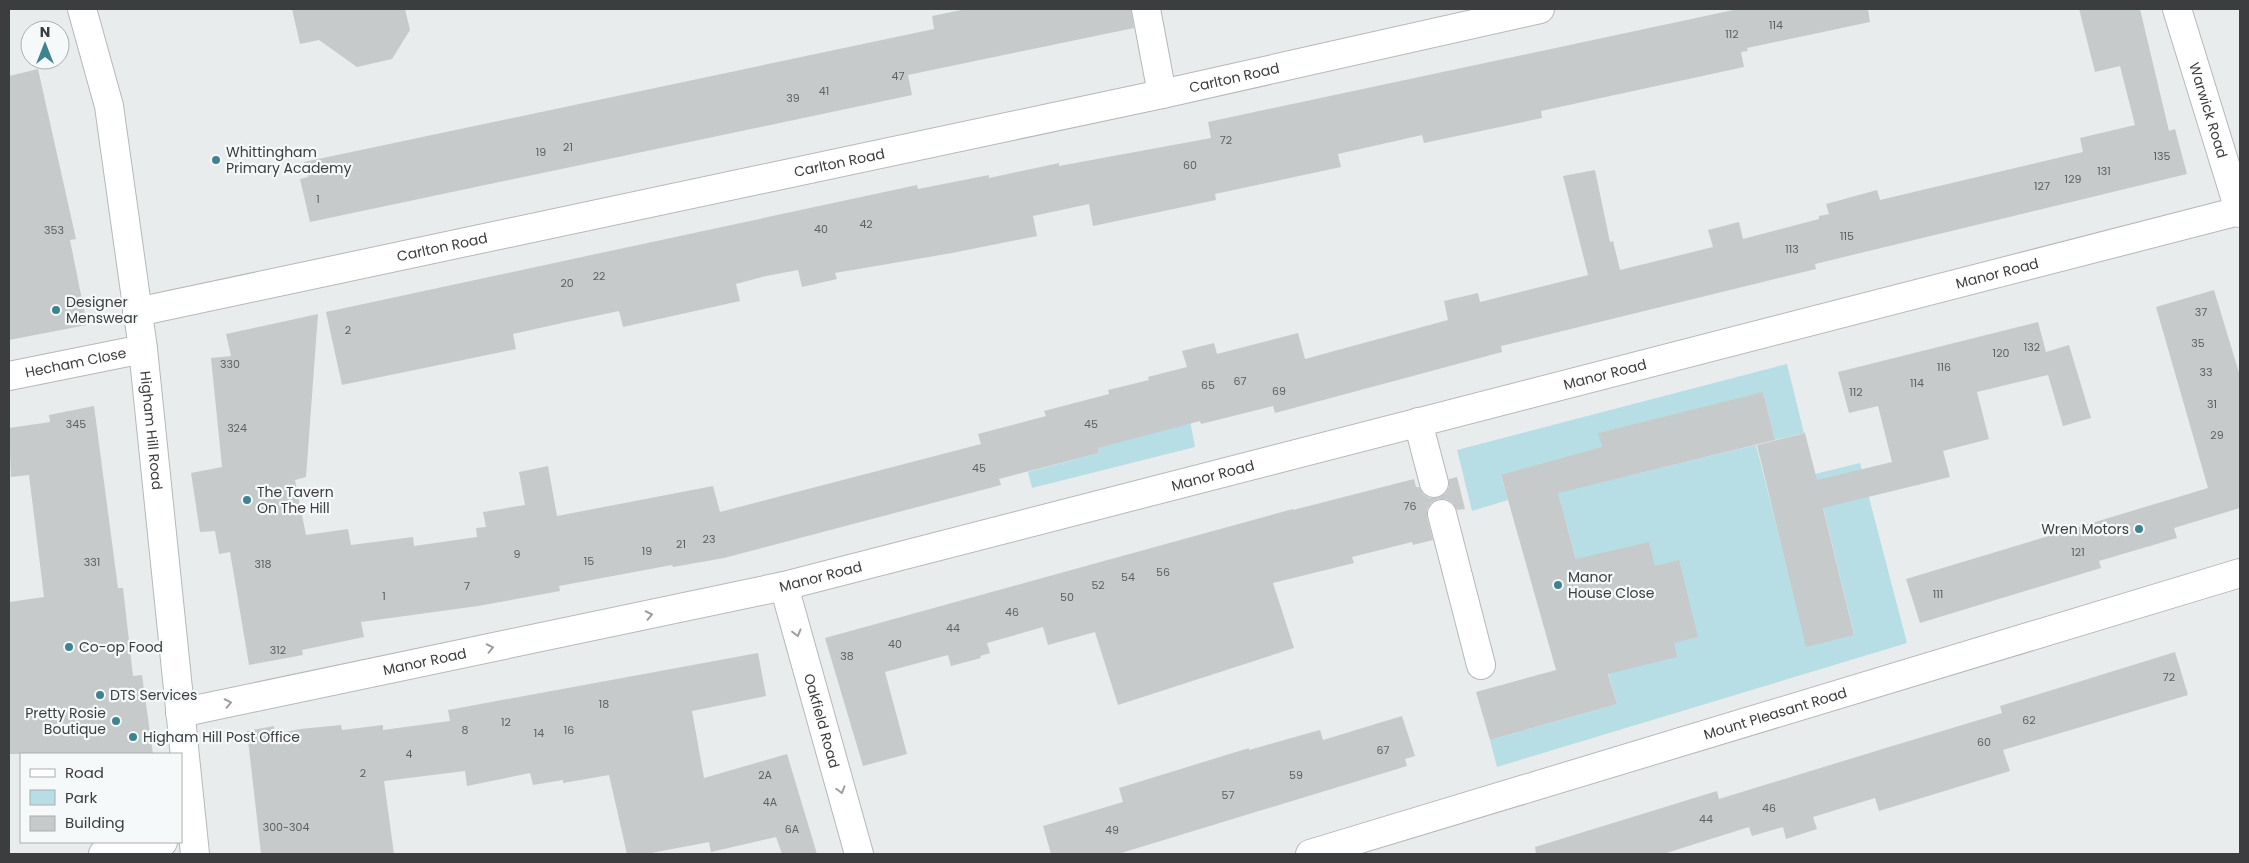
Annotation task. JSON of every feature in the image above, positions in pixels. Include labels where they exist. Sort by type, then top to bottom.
[{"type":"street","name":"Higham Hill Road","points":[[82,9],[109,106],[143,348],[180,713],[190,843]]},
{"type":"street","points":[[1146,9],[1162,94]]},
{"type":"street","name":"Carlton Road","points":[[137,312],[1162,94],[1540,9]]},
{"type":"street","name":"Warwick Road","points":[[2177,9],[2240,212]]},
{"type":"street","name":"Manor Road","points":[[180,713],[784,586],[2240,212]]},
{"type":"street","name":"Hecham Close","points":[[9,376],[143,348]]},
{"type":"street","points":[[1418,422],[1434,483]]},
{"type":"street","points":[[1442,514],[1480,665]]},
{"type":"street","name":"Mount Pleasant Road","points":[[1319,853],[2240,573]]},
{"type":"street","name":"Oakfield Road","points":[[784,586],[860,854]]},
{"type":"street","points":[[103,854],[158,843]]},
{"type":"green space","points":[[1787,364],[1804,433],[1775,440],[1763,393],[1599,433],[1610,480],[1756,445],[1807,646],[1854,634],[1815,474],[1860,463],[1907,643],[1497,767],[1490,740],[1617,704],[1549,462],[1501,476],[1508,500],[1472,511],[1457,450]]},
{"type":"green space","points":[[1189,415],[1195,447],[1032,488],[1028,472],[1099,453],[1098,448]]},
{"type":"building","points":[[292,9],[405,9],[410,30],[392,59],[357,67],[319,40],[300,44]]},
{"type":"building","points":[[966,9],[1131,9],[1134,28],[908,75],[912,95],[310,222],[300,179],[308,177],[304,162],[934,29],[932,16]]},
{"type":"building","points":[[1738,9],[1868,9],[1870,22],[1747,48],[1748,51],[1741,52],[1744,67],[1541,111],[1542,118],[1424,143],[1422,135],[1338,154],[1341,167],[1215,194],[1216,200],[1093,226],[1089,204],[1033,216],[1037,236],[835,273],[837,279],[802,287],[798,270],[766,276],[736,284],[740,301],[623,327],[619,311],[562,323],[513,334],[516,349],[342,385],[326,312],[917,185],[918,189],[989,175],[989,178],[1059,163],[1059,166],[1211,138],[1208,122]]},
{"type":"building","points":[[2079,9],[2140,9],[2169,131],[2175,129],[2187,174],[1815,264],[1816,269],[1501,346],[1502,352],[1275,413],[1273,406],[1201,424],[1200,421],[1098,448],[1099,453],[999,479],[1001,485],[724,558],[673,567],[672,565],[559,586],[560,591],[478,606],[361,622],[364,637],[302,650],[303,655],[249,665],[230,552],[219,554],[215,531],[200,532],[191,473],[222,467],[211,358],[231,356],[226,334],[318,314],[306,477],[295,480],[306,535],[348,529],[351,545],[413,537],[414,546],[477,537],[476,528],[486,527],[483,512],[525,505],[519,472],[548,466],[557,516],[713,486],[720,512],[981,444],[978,434],[1046,416],[1044,411],[1109,394],[1108,390],[1149,380],[1148,377],[1187,367],[1182,351],[1214,343],[1217,354],[1298,333],[1305,359],[1448,320],[1444,301],[1478,293],[1480,302],[1588,275],[1563,176],[1595,170],[1610,242],[1613,241],[1620,270],[1713,247],[1708,230],[1739,222],[1743,239],[1819,219],[1819,216],[1829,214],[1826,204],[1877,190],[1880,200],[2083,152],[2080,138],[2135,125],[2120,66],[2095,72]]},
{"type":"building","points":[[38,70],[76,239],[70,240],[87,325],[9,340],[9,76]]},
{"type":"building","points":[[2214,290],[2240,376],[2240,508],[2174,528],[2177,538],[2099,561],[2101,568],[1920,623],[1906,579],[2208,488],[2156,307]]},
{"type":"building","points":[[2038,322],[2046,352],[2069,345],[2091,418],[2063,426],[2048,375],[1977,392],[1989,439],[1943,451],[1950,477],[1823,508],[1854,635],[1806,647],[1757,445],[1805,433],[1817,480],[1892,462],[1878,406],[1849,413],[1838,372]]},
{"type":"building","points":[[1763,392],[1775,440],[1558,493],[1576,559],[1649,542],[1655,566],[1679,560],[1698,637],[1674,643],[1677,657],[1608,674],[1617,704],[1490,740],[1476,692],[1556,670],[1501,475],[1602,447],[1598,433]]},
{"type":"building","points":[[94,406],[118,588],[123,588],[133,676],[142,675],[153,753],[9,754],[9,602],[44,597],[29,475],[11,477],[9,428],[50,422],[49,415]]},
{"type":"building","points":[[1457,477],[1465,509],[1457,510],[1453,503],[1446,499],[1438,499],[1431,503],[1427,509],[1427,517],[1433,540],[1413,545],[1412,542],[1352,557],[1354,563],[1273,583],[1294,648],[1118,705],[1095,632],[1048,645],[1043,627],[987,643],[990,653],[980,656],[981,658],[951,666],[948,655],[885,672],[907,754],[863,766],[825,638],[1293,509],[1414,479],[1416,487],[1419,487],[1423,494],[1429,498],[1437,498],[1445,494],[1449,487],[1449,479]]},
{"type":"building","points":[[2175,652],[2188,695],[2003,750],[2010,771],[1879,811],[1875,798],[1813,817],[1817,829],[1786,839],[1783,827],[1752,836],[1749,827],[1663,854],[1536,854],[1535,847],[1717,791],[1719,799],[2002,713],[2000,706]]},
{"type":"building","points":[[758,653],[766,696],[692,711],[704,778],[787,754],[817,854],[782,854],[776,837],[711,852],[709,842],[646,854],[627,854],[609,775],[563,783],[563,780],[533,785],[530,773],[467,786],[465,771],[384,781],[394,854],[261,854],[247,731],[274,726],[275,734],[300,729],[341,725],[342,730],[383,725],[383,730],[450,721],[448,710]]},
{"type":"building","points":[[1402,716],[1415,756],[1405,759],[1407,766],[1118,854],[1051,854],[1043,826],[1123,802],[1119,788],[1249,748],[1249,750],[1320,730],[1323,740]]},
{"type":"place","name":"Whittingham Primary Academy","points":[[216,160]]},
{"type":"place","name":"Designer Menswear","points":[[56,310]]},
{"type":"place","name":"The Tavern On The Hill","points":[[247,500]]},
{"type":"place","name":"Wren Motors","points":[[2139,529]]},
{"type":"place","name":"Manor House Close","points":[[1558,585]]},
{"type":"place","name":"Co-op Food","points":[[69,647]]},
{"type":"place","name":"DTS Services","points":[[100,695]]},
{"type":"place","name":"Pretty Rosie Boutique","points":[[116,721]]},
{"type":"place","name":"Higham Hill Post Office","points":[[133,737]]}]
